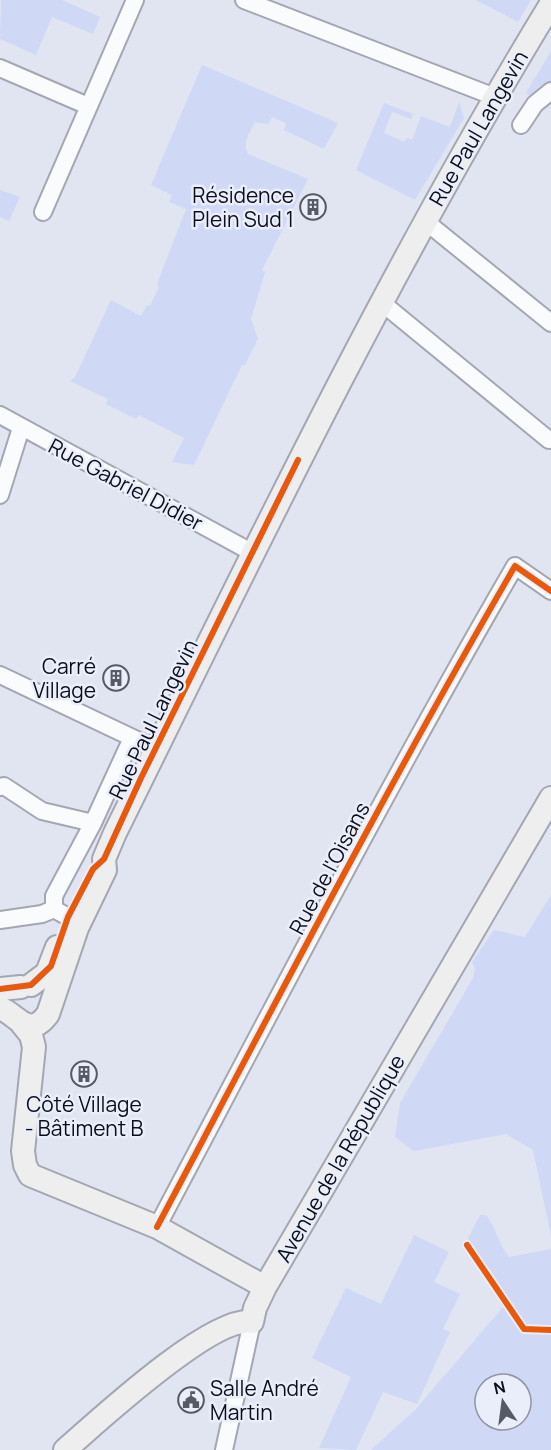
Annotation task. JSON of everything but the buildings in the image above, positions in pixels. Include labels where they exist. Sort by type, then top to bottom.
[{"type":"street","points":[[43,212],[135,0]]},
{"type":"street","points":[[244,0],[495,97]]},
{"type":"street","name":"Rue Paul Langevin","points":[[17,987],[51,966],[66,918],[93,869],[104,859],[156,748],[381,302],[495,97],[551,4]]},
{"type":"street","points":[[0,68],[88,106]]},
{"type":"street","points":[[521,125],[535,104],[551,91]]},
{"type":"street","name":"Rue Paul Langevin","points":[[425,221],[551,323]]},
{"type":"street","points":[[381,302],[549,440]]},
{"type":"street","name":"Rue Gabriel Didier","points":[[0,415],[253,553]]},
{"type":"street","points":[[0,495],[21,428]]},
{"type":"street","name":"Rue de l'Oisans","points":[[157,1227],[225,1094],[467,648],[515,566],[551,591]]},
{"type":"street","points":[[0,675],[156,748]]},
{"type":"street","points":[[66,918],[54,896],[93,823],[132,738]]},
{"type":"street","points":[[0,787],[4,786],[42,811],[93,823]]},
{"type":"street","name":"Avenue de la République","points":[[252,1322],[255,1308],[265,1287],[551,798]]},
{"type":"street","points":[[0,920],[42,914],[66,918]]},
{"type":"street","name":"Rue Paul Langevin","points":[[33,1066],[49,1011],[66,918]]},
{"type":"street","points":[[12,1017],[37,1024],[49,1011],[43,990],[17,987],[11,998],[12,1017],[31,1035],[34,1047],[23,1151],[25,1165],[30,1174],[157,1227],[265,1287]]},
{"type":"street","points":[[65,1450],[150,1377],[186,1350],[238,1322],[252,1322],[224,1450]]},
{"type":"shaded area","points":[[1,0],[62,0],[100,17],[93,34],[52,17],[36,55],[0,39]]},
{"type":"shaded area","points":[[476,0],[531,0],[518,22]]},
{"type":"shaded area","points":[[551,51],[551,83],[534,98],[526,93]]},
{"type":"shaded area","points":[[202,65],[338,123],[324,149],[284,130],[286,123],[272,117],[268,124],[255,122],[249,134],[246,142],[248,154],[308,179],[262,270],[265,272],[251,319],[258,339],[245,365],[242,365],[194,465],[172,462],[184,438],[139,415],[136,419],[106,404],[108,399],[70,381],[75,377],[111,300],[141,316],[147,305],[150,306],[159,287],[157,284],[186,209],[169,202],[172,195],[151,185]]},
{"type":"shaded area","points":[[459,102],[464,118],[415,200],[356,170],[384,103],[413,114],[411,119],[392,112],[384,133],[404,142],[406,138],[412,140],[421,116],[450,127]]},
{"type":"shaded area","points":[[0,190],[20,197],[9,221],[0,217]]},
{"type":"shaded area","points":[[551,895],[551,1236],[533,1150],[506,1134],[414,1151],[395,1137],[400,1103],[473,978],[475,969],[472,962],[494,930],[525,937]]},
{"type":"shaded area","points":[[480,1215],[486,1215],[509,1257],[551,1249],[551,1450],[371,1450],[415,1410],[509,1300],[468,1238]]},
{"type":"shaded area","points":[[414,1235],[449,1252],[434,1282],[460,1294],[443,1329],[450,1332],[417,1404],[383,1392],[356,1450],[319,1448],[351,1377],[312,1358],[346,1288],[381,1304]]},
{"type":"cycle path","points":[[0,989],[31,985],[51,966],[68,917],[93,869],[104,859],[141,778],[298,460]]},
{"type":"cycle path","points":[[157,1227],[377,812],[515,566],[551,591]]},
{"type":"cycle path","points":[[467,1245],[524,1329],[551,1330]]},
{"type":"place","name":"Résidence Plein Sud 1","points":[[313,207]]},
{"type":"place","name":"Carré Village","points":[[116,678]]},
{"type":"place","name":"Côté Village - Bâtiment B","points":[[84,1074]]},
{"type":"place","name":"Salle André Martin","points":[[191,1400]]}]
